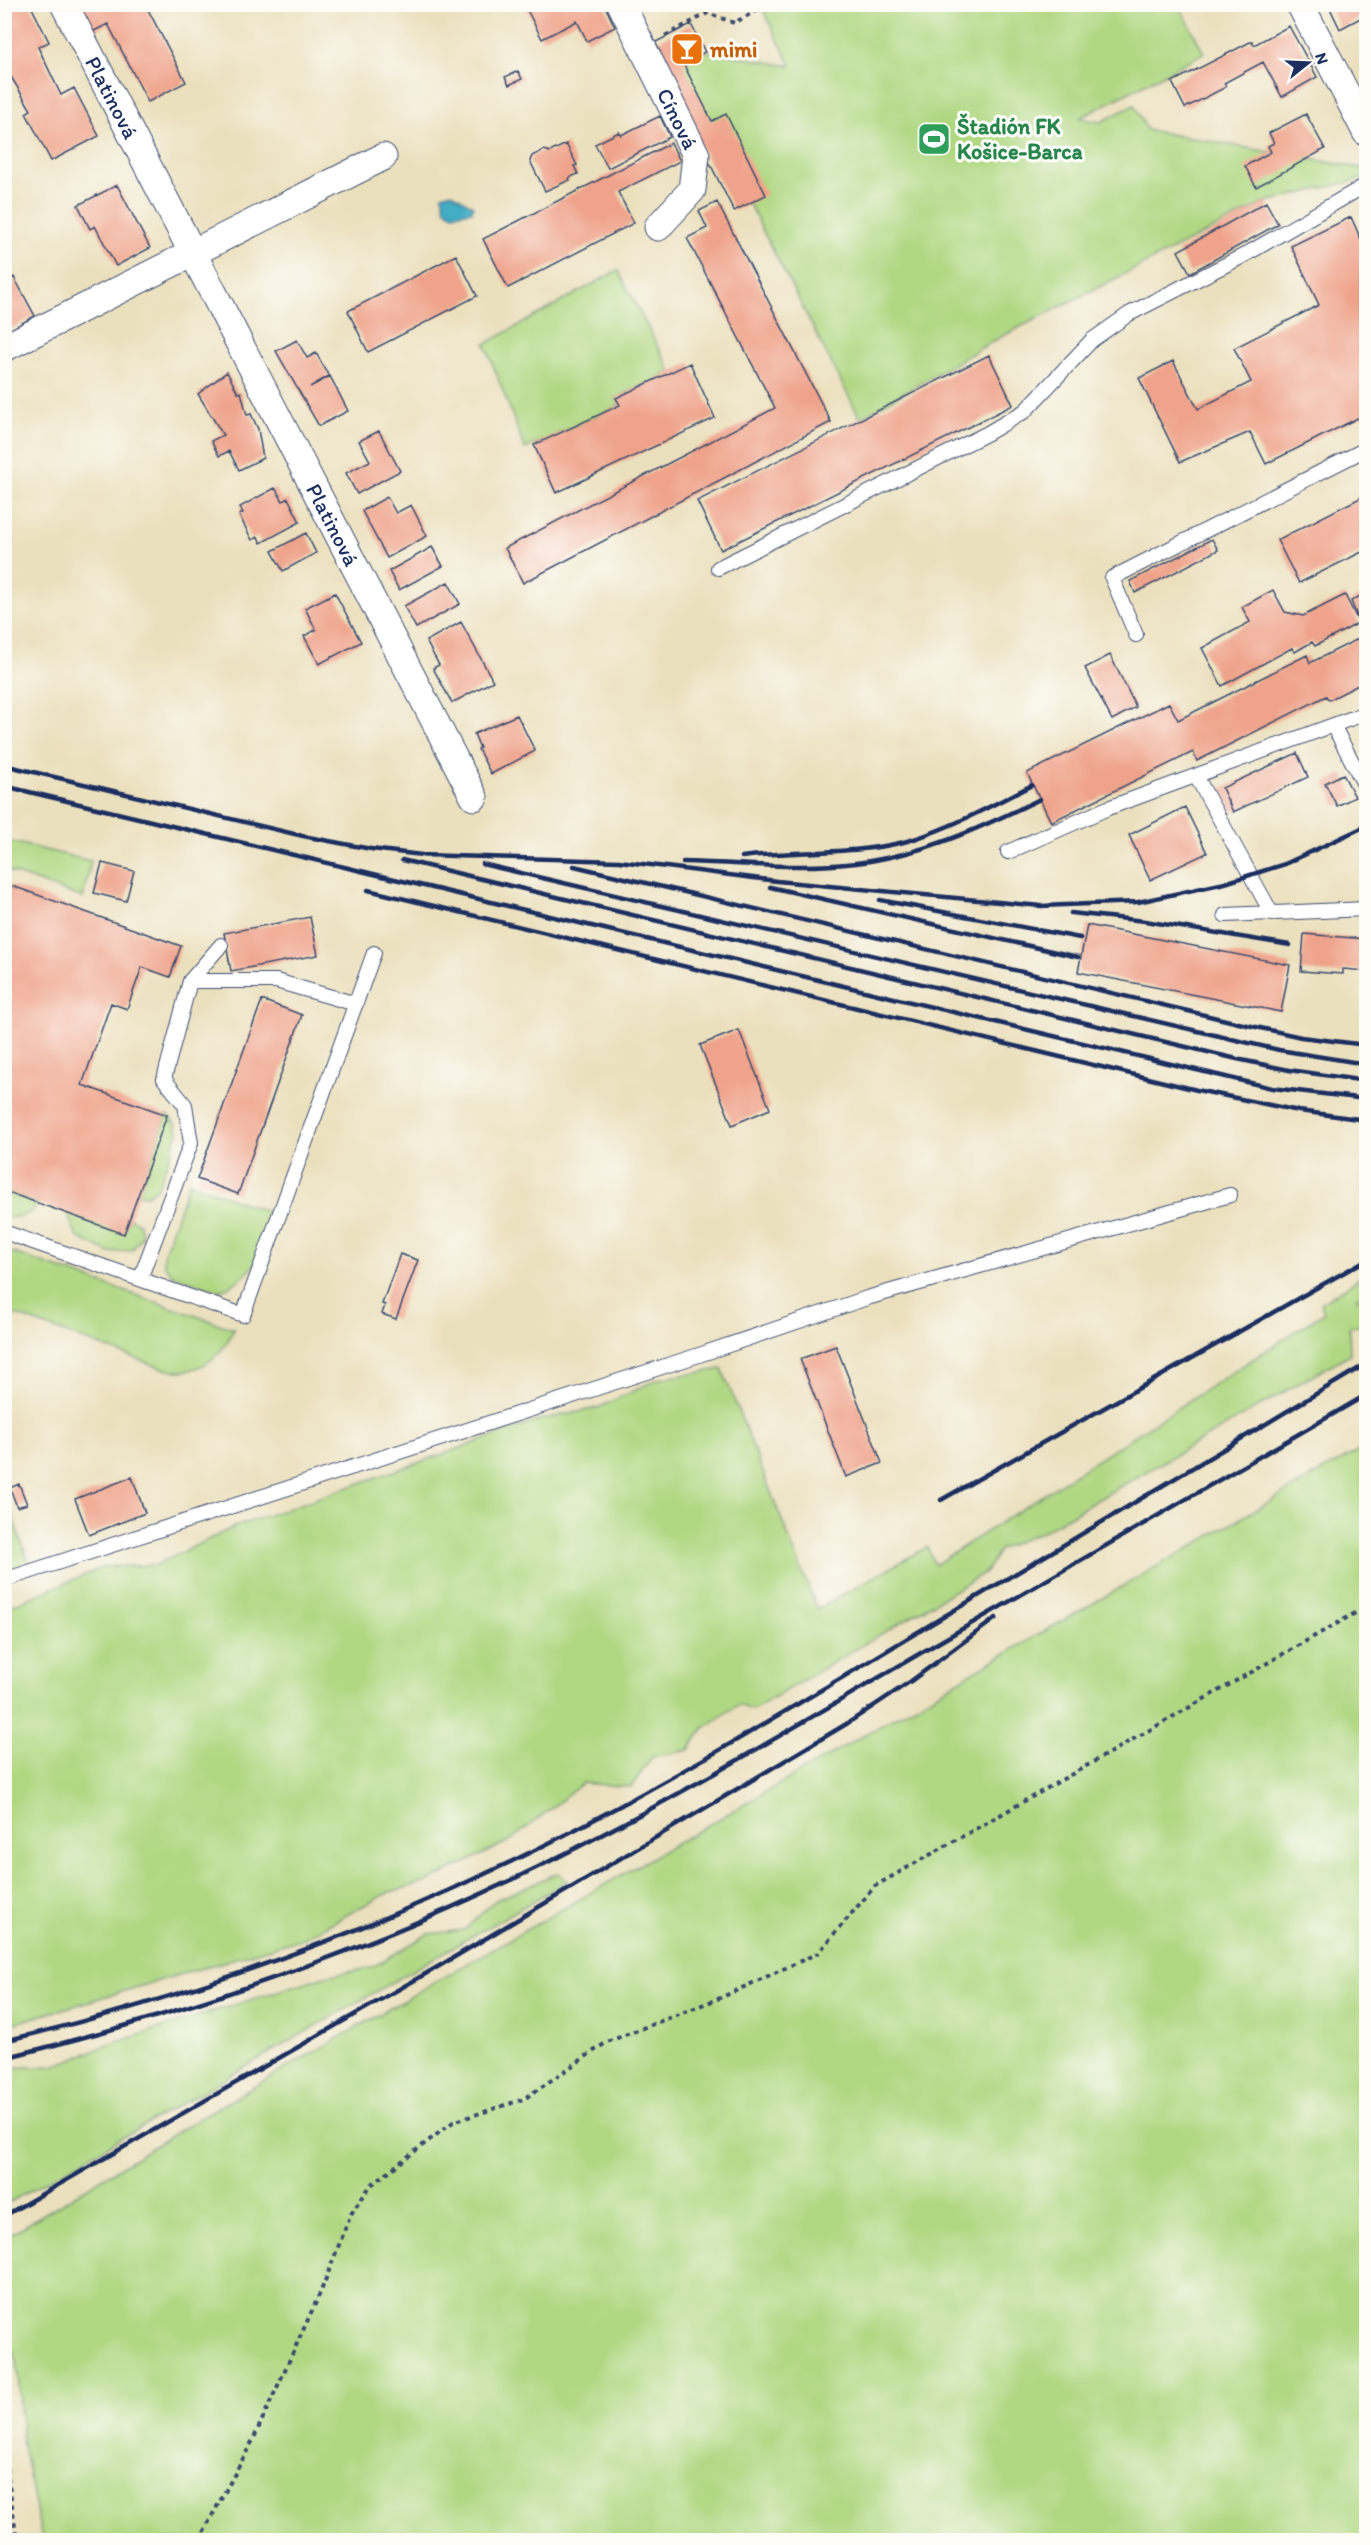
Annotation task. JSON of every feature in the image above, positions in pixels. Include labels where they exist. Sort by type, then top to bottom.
[{"type":"street","name":"Platinová","points":[[64,4],[474,797]]},
{"type":"street","name":"Cínová","points":[[621,4],[696,155],[692,190],[657,227]]},
{"type":"street","points":[[1300,4],[1366,132]]},
{"type":"street","points":[[4,348],[383,157]]},
{"type":"lane","points":[[718,568],[1016,417],[1025,411],[1092,340],[1129,314],[1243,256],[1366,185]]},
{"type":"lane","points":[[1136,635],[1112,578],[1366,448]]},
{"type":"lane","points":[[1008,852],[1108,808],[1334,727],[1366,713]]},
{"type":"lane","points":[[1334,727],[1366,789]]},
{"type":"lane","points":[[1196,776],[1272,914]]},
{"type":"lane","points":[[1225,915],[1366,909]]},
{"type":"lane","points":[[140,1279],[190,1143],[185,1105],[164,1078],[190,981],[221,945]]},
{"type":"lane","points":[[4,1232],[243,1315],[374,953]]},
{"type":"lane","points":[[190,981],[276,981],[356,1004]]},
{"type":"lane","points":[[4,1580],[696,1356],[867,1298],[1230,1196]]},
{"type":"path","points":[[643,47],[708,13],[734,22],[768,4]]},
{"type":"path","points":[[199,2541],[253,2440],[321,2291],[351,2214],[371,2185],[453,2122],[524,2099],[607,2042],[720,1998],[818,1953],[874,1886],[1366,1607]]},
{"type":"path","points":[[4,2450],[17,2541]]},
{"type":"green space","points":[[779,5],[1179,5],[1204,53],[1080,118],[1101,122],[1134,105],[1147,130],[1366,169],[1366,178],[1266,202],[995,340],[860,418],[666,44],[791,66],[764,12]]},
{"type":"green space","points":[[618,270],[671,372],[616,398],[620,405],[525,449],[485,344]]},
{"type":"green space","points":[[4,840],[91,861],[83,898],[5,870]]},
{"type":"green space","points":[[167,1115],[176,1124],[178,1133],[158,1187],[147,1195],[138,1194]]},
{"type":"green space","points":[[189,1182],[273,1214],[261,1251],[251,1269],[233,1284],[219,1291],[172,1275],[164,1264],[164,1253]]},
{"type":"green space","points":[[4,1191],[38,1203],[32,1211],[24,1215],[5,1217]]},
{"type":"green space","points":[[67,1213],[124,1233],[130,1218],[139,1223],[142,1236],[132,1250],[109,1253],[77,1237]]},
{"type":"green space","points":[[5,1250],[234,1329],[223,1348],[208,1362],[189,1370],[167,1370],[5,1311]]},
{"type":"green space","points":[[1366,1274],[1366,1291],[1356,1298],[1366,1300],[1366,1322],[1349,1328],[1350,1354],[1047,1529],[999,1550],[986,1572],[753,1710],[738,1705],[704,1728],[689,1750],[652,1757],[631,1787],[583,1783],[511,1840],[427,1882],[389,1892],[304,1938],[5,2026],[5,1608],[104,1567],[156,1565],[234,1527],[543,1419],[598,1408],[658,1379],[722,1369],[817,1609],[927,1547],[935,1565],[1324,1313],[1321,1303]]},
{"type":"green space","points":[[1366,1446],[1366,2540],[42,2540],[23,2445],[17,2361],[5,2333],[5,2238],[203,2116]]},
{"type":"green space","points":[[4,1493],[30,1566],[4,1575]]},
{"type":"green space","points":[[557,1873],[568,1881],[5,2205],[5,2068],[53,2066],[111,2044],[325,1976],[371,1968],[428,1934],[464,1930],[496,1900]]},
{"type":"water","points":[[451,192],[473,206],[472,211],[453,214],[445,209],[442,195]]},
{"type":"building","points":[[4,4],[30,4],[49,42],[38,47],[61,95],[74,88],[99,136],[51,161],[26,113],[31,110],[4,65]]},
{"type":"building","points":[[89,4],[145,4],[186,82],[148,102],[108,24],[92,32],[80,9]]},
{"type":"building","points":[[527,4],[604,4],[615,27],[587,41],[577,21],[542,39],[525,6]]},
{"type":"building","points":[[1328,4],[1366,4],[1366,15],[1340,29]]},
{"type":"building","points":[[691,24],[705,52],[683,63],[712,121],[726,114],[766,195],[734,211],[650,45]]},
{"type":"building","points":[[1289,26],[1317,77],[1282,97],[1263,62],[1224,83],[1226,87],[1185,108],[1172,82],[1252,41],[1254,45]]},
{"type":"building","points":[[518,71],[522,79],[509,85],[505,77]]},
{"type":"building","points":[[1306,114],[1325,149],[1256,187],[1245,166],[1271,152],[1268,146],[1274,143],[1269,133]]},
{"type":"building","points":[[660,116],[670,137],[608,168],[595,144],[619,132],[621,135]]},
{"type":"building","points":[[671,143],[680,161],[618,192],[634,223],[508,288],[483,239]]},
{"type":"building","points":[[566,144],[577,165],[574,166],[578,174],[545,191],[530,161],[532,156],[544,150],[550,152]]},
{"type":"building","points":[[117,185],[150,248],[116,266],[95,226],[90,229],[78,205]]},
{"type":"building","points":[[717,202],[831,422],[523,583],[505,548],[775,408],[687,238],[707,228],[699,211]]},
{"type":"building","points":[[1266,202],[1278,224],[1190,273],[1178,251]]},
{"type":"building","points":[[1351,217],[1366,251],[1366,414],[1266,464],[1250,432],[1180,462],[1139,378],[1173,361],[1198,409],[1251,382],[1234,348],[1319,305],[1291,246]]},
{"type":"building","points":[[456,255],[477,296],[368,352],[348,311]]},
{"type":"building","points":[[14,277],[35,316],[4,333],[4,282]]},
{"type":"building","points":[[297,340],[307,358],[316,353],[329,376],[310,387],[330,376],[348,411],[319,426],[276,351]]},
{"type":"building","points":[[989,355],[1013,405],[721,550],[697,501]]},
{"type":"building","points":[[690,363],[715,418],[556,493],[534,445],[620,405],[616,398]]},
{"type":"building","points":[[227,372],[238,393],[241,392],[247,415],[251,414],[258,429],[263,458],[239,470],[229,451],[219,456],[211,441],[223,435],[198,394]]},
{"type":"building","points":[[379,431],[400,471],[357,494],[346,473],[370,461],[359,441]]},
{"type":"building","points":[[275,488],[283,501],[288,498],[300,522],[261,543],[258,537],[252,540],[239,515],[243,513],[240,507]]},
{"type":"building","points":[[1366,495],[1366,550],[1299,583],[1277,540]]},
{"type":"building","points":[[387,497],[396,513],[411,505],[427,536],[387,558],[362,511]]},
{"type":"building","points":[[306,533],[316,553],[283,571],[272,551]]},
{"type":"building","points":[[1212,539],[1218,550],[1135,593],[1130,581]]},
{"type":"building","points":[[432,547],[443,566],[399,590],[389,571]]},
{"type":"building","points":[[448,582],[460,604],[416,628],[404,606]]},
{"type":"building","points":[[1273,590],[1285,612],[1303,616],[1345,595],[1359,623],[1315,646],[1312,642],[1295,652],[1292,648],[1222,686],[1202,648],[1250,622],[1242,607]]},
{"type":"building","points":[[335,593],[361,642],[319,664],[304,636],[316,630],[305,608]]},
{"type":"building","points":[[1366,593],[1366,613],[1358,618],[1351,601]]},
{"type":"building","points":[[461,622],[493,681],[452,703],[433,668],[439,665],[426,641]]},
{"type":"building","points":[[1366,635],[1366,681],[1329,700],[1326,696],[1197,761],[1193,752],[1051,822],[1027,773],[1169,703],[1178,720],[1307,655],[1310,663]]},
{"type":"building","points":[[1110,655],[1136,707],[1112,720],[1085,668]]},
{"type":"building","points":[[517,715],[535,751],[491,774],[478,749],[480,748],[474,734]]},
{"type":"building","points":[[1297,753],[1308,777],[1233,812],[1222,788]]},
{"type":"building","points":[[1343,774],[1355,797],[1337,806],[1325,783]]},
{"type":"building","points":[[1185,807],[1207,853],[1150,880],[1129,835]]},
{"type":"building","points":[[102,863],[134,871],[126,901],[94,893]]},
{"type":"building","points":[[4,883],[181,946],[170,977],[142,967],[127,1009],[111,1003],[82,1085],[167,1115],[124,1234],[4,1191]]},
{"type":"building","points":[[310,917],[318,955],[231,971],[224,933]]},
{"type":"building","points":[[1087,925],[1290,965],[1281,1012],[1078,972]]},
{"type":"building","points":[[1304,934],[1366,939],[1366,971],[1343,969],[1343,974],[1301,971]]},
{"type":"building","points":[[262,1000],[302,1015],[238,1194],[197,1179]]},
{"type":"building","points":[[739,1030],[770,1109],[732,1125],[700,1045]]},
{"type":"building","points":[[400,1254],[418,1260],[396,1319],[382,1314],[385,1305],[382,1304]]},
{"type":"building","points":[[836,1346],[882,1463],[846,1477],[800,1359]]},
{"type":"building","points":[[132,1477],[145,1513],[89,1535],[75,1499]]},
{"type":"building","points":[[19,1484],[27,1504],[17,1507],[10,1488]]},
{"type":"railway","points":[[4,765],[303,836],[371,849],[422,855],[619,861],[777,881],[1041,906],[1138,902],[1225,883],[1285,864],[1366,826]]},
{"type":"railway","points":[[742,857],[892,845],[927,835],[988,808],[1032,785]]},
{"type":"railway","points":[[4,786],[1272,1088],[1366,1099]]},
{"type":"railway","points":[[683,862],[813,866],[880,859],[951,839],[1040,799]]},
{"type":"railway","points":[[402,860],[1237,1059],[1289,1070],[1366,1081]]},
{"type":"railway","points":[[482,864],[1279,1050],[1366,1064]]},
{"type":"railway","points":[[574,866],[1247,1025],[1301,1037],[1366,1045]]},
{"type":"railway","points":[[770,887],[1078,957]]},
{"type":"railway","points":[[368,890],[1197,1090],[1299,1111],[1366,1120]]},
{"type":"railway","points":[[880,900],[1080,938]]},
{"type":"railway","points":[[1071,913],[1145,921],[1290,945]]},
{"type":"railway","points":[[941,1500],[1366,1260]]},
{"type":"railway","points":[[4,2041],[140,2005],[273,1961],[404,1910],[531,1852],[727,1746],[1366,1364]]},
{"type":"railway","points":[[4,2058],[141,2021],[275,1977],[407,1926],[536,1868],[640,1815],[742,1758],[1366,1395]]},
{"type":"railway","points":[[4,2216],[441,1965],[848,1723],[911,1681],[996,1618]]},
{"type":"place","name":"mimi","points":[[687,49]]},
{"type":"place","name":"Štadión FK Košice-Barca","points":[[934,139]]}]
